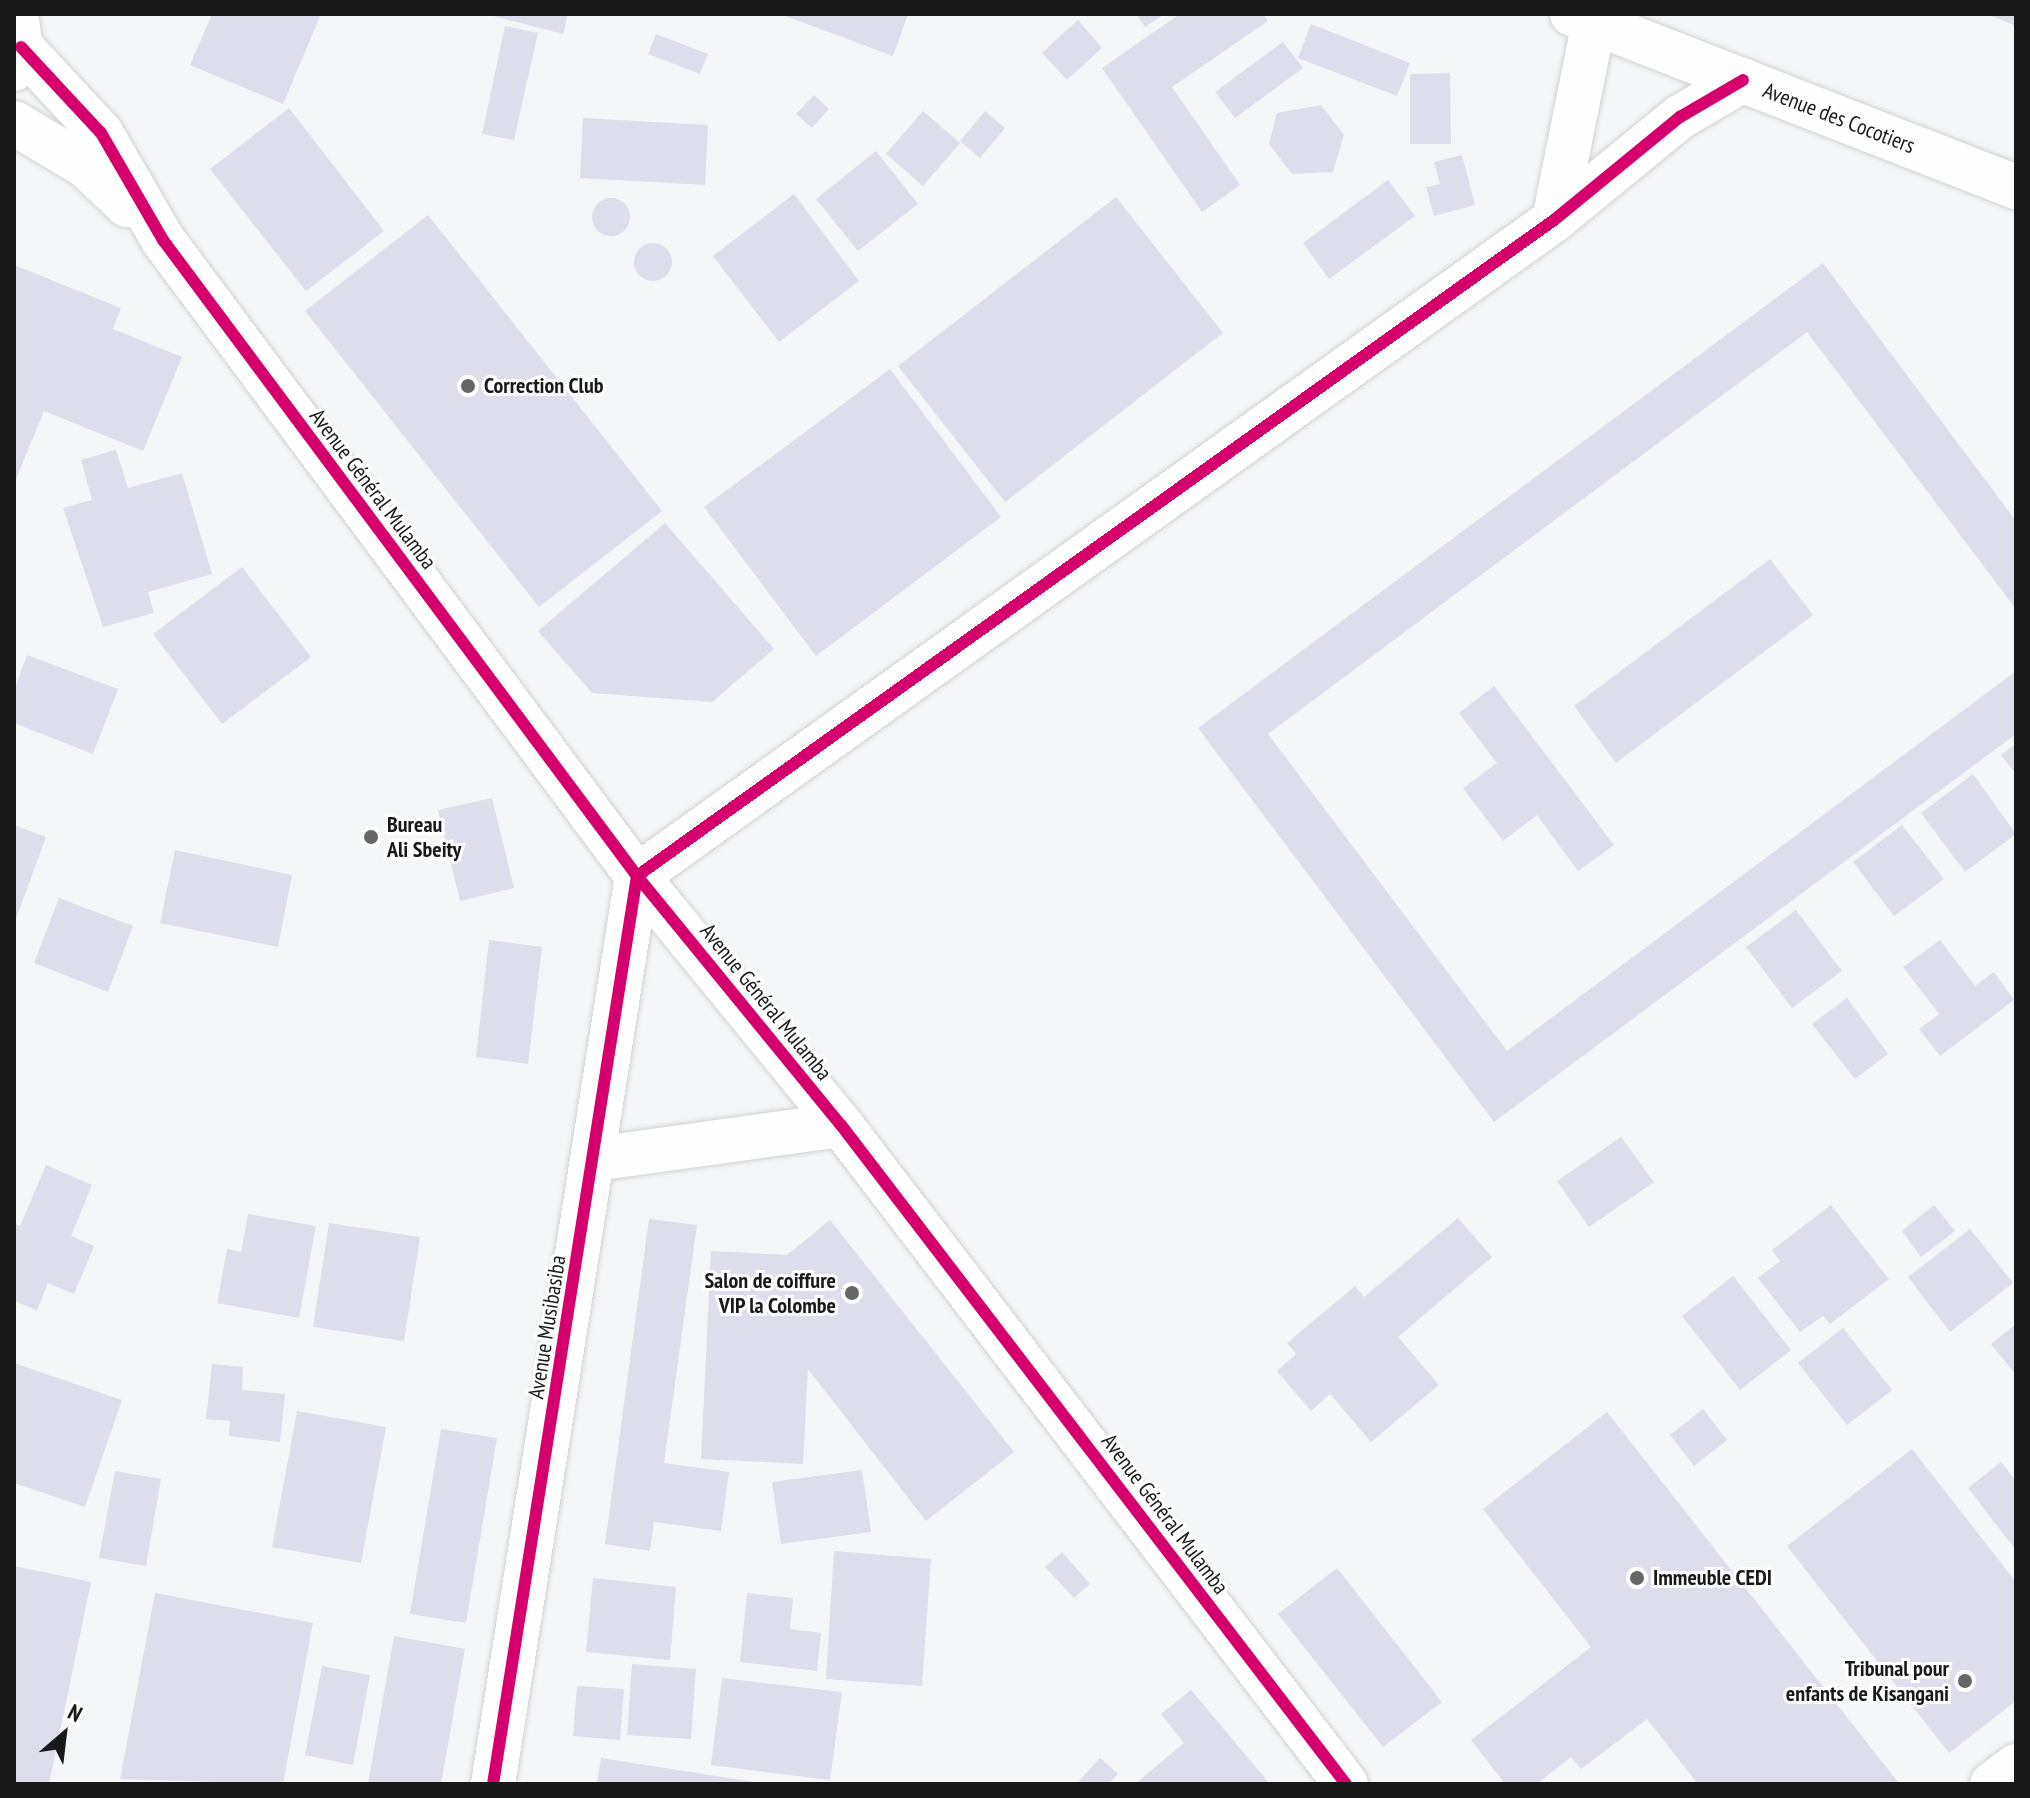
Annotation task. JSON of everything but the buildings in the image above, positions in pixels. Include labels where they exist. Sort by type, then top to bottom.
[{"type":"street","name":"Avenue des Cocotiers","points":[[1583,18],[2016,187]]},
{"type":"street","points":[[1554,220],[1583,18]]},
{"type":"street","points":[[19,33],[101,133],[163,240]]},
{"type":"street","points":[[637,876],[1554,220],[1680,117],[1743,80]]},
{"type":"street","points":[[14,123],[86,166],[163,240]]},
{"type":"street","name":"Avenue Général Mulamba","points":[[163,240],[637,876],[841,1125],[1346,1784]]},
{"type":"street","name":"Avenue Musibasiba","points":[[493,1784],[595,1159],[637,876]]},
{"type":"street","points":[[595,1159],[841,1125]]},
{"type":"street","points":[[1992,1784],[2016,1766]]},
{"type":"cycle path","points":[[21,47],[101,133],[163,240],[637,876],[841,1125],[1346,1784]]},
{"type":"cycle path","points":[[493,1784],[637,876],[1554,220],[1680,117],[1743,80]]},
{"type":"place","name":"Correction Club","points":[[468,386]]},
{"type":"place","name":"Bureau Ali Sbeity","points":[[371,837]]},
{"type":"place","name":"Salon de coiffure VIP la Colombe","points":[[852,1293]]},
{"type":"place","name":"Immeuble CEDI","points":[[1637,1578]]},
{"type":"place","name":"Tribunal pour enfants de Kisangani","points":[[1965,1681]]}]
